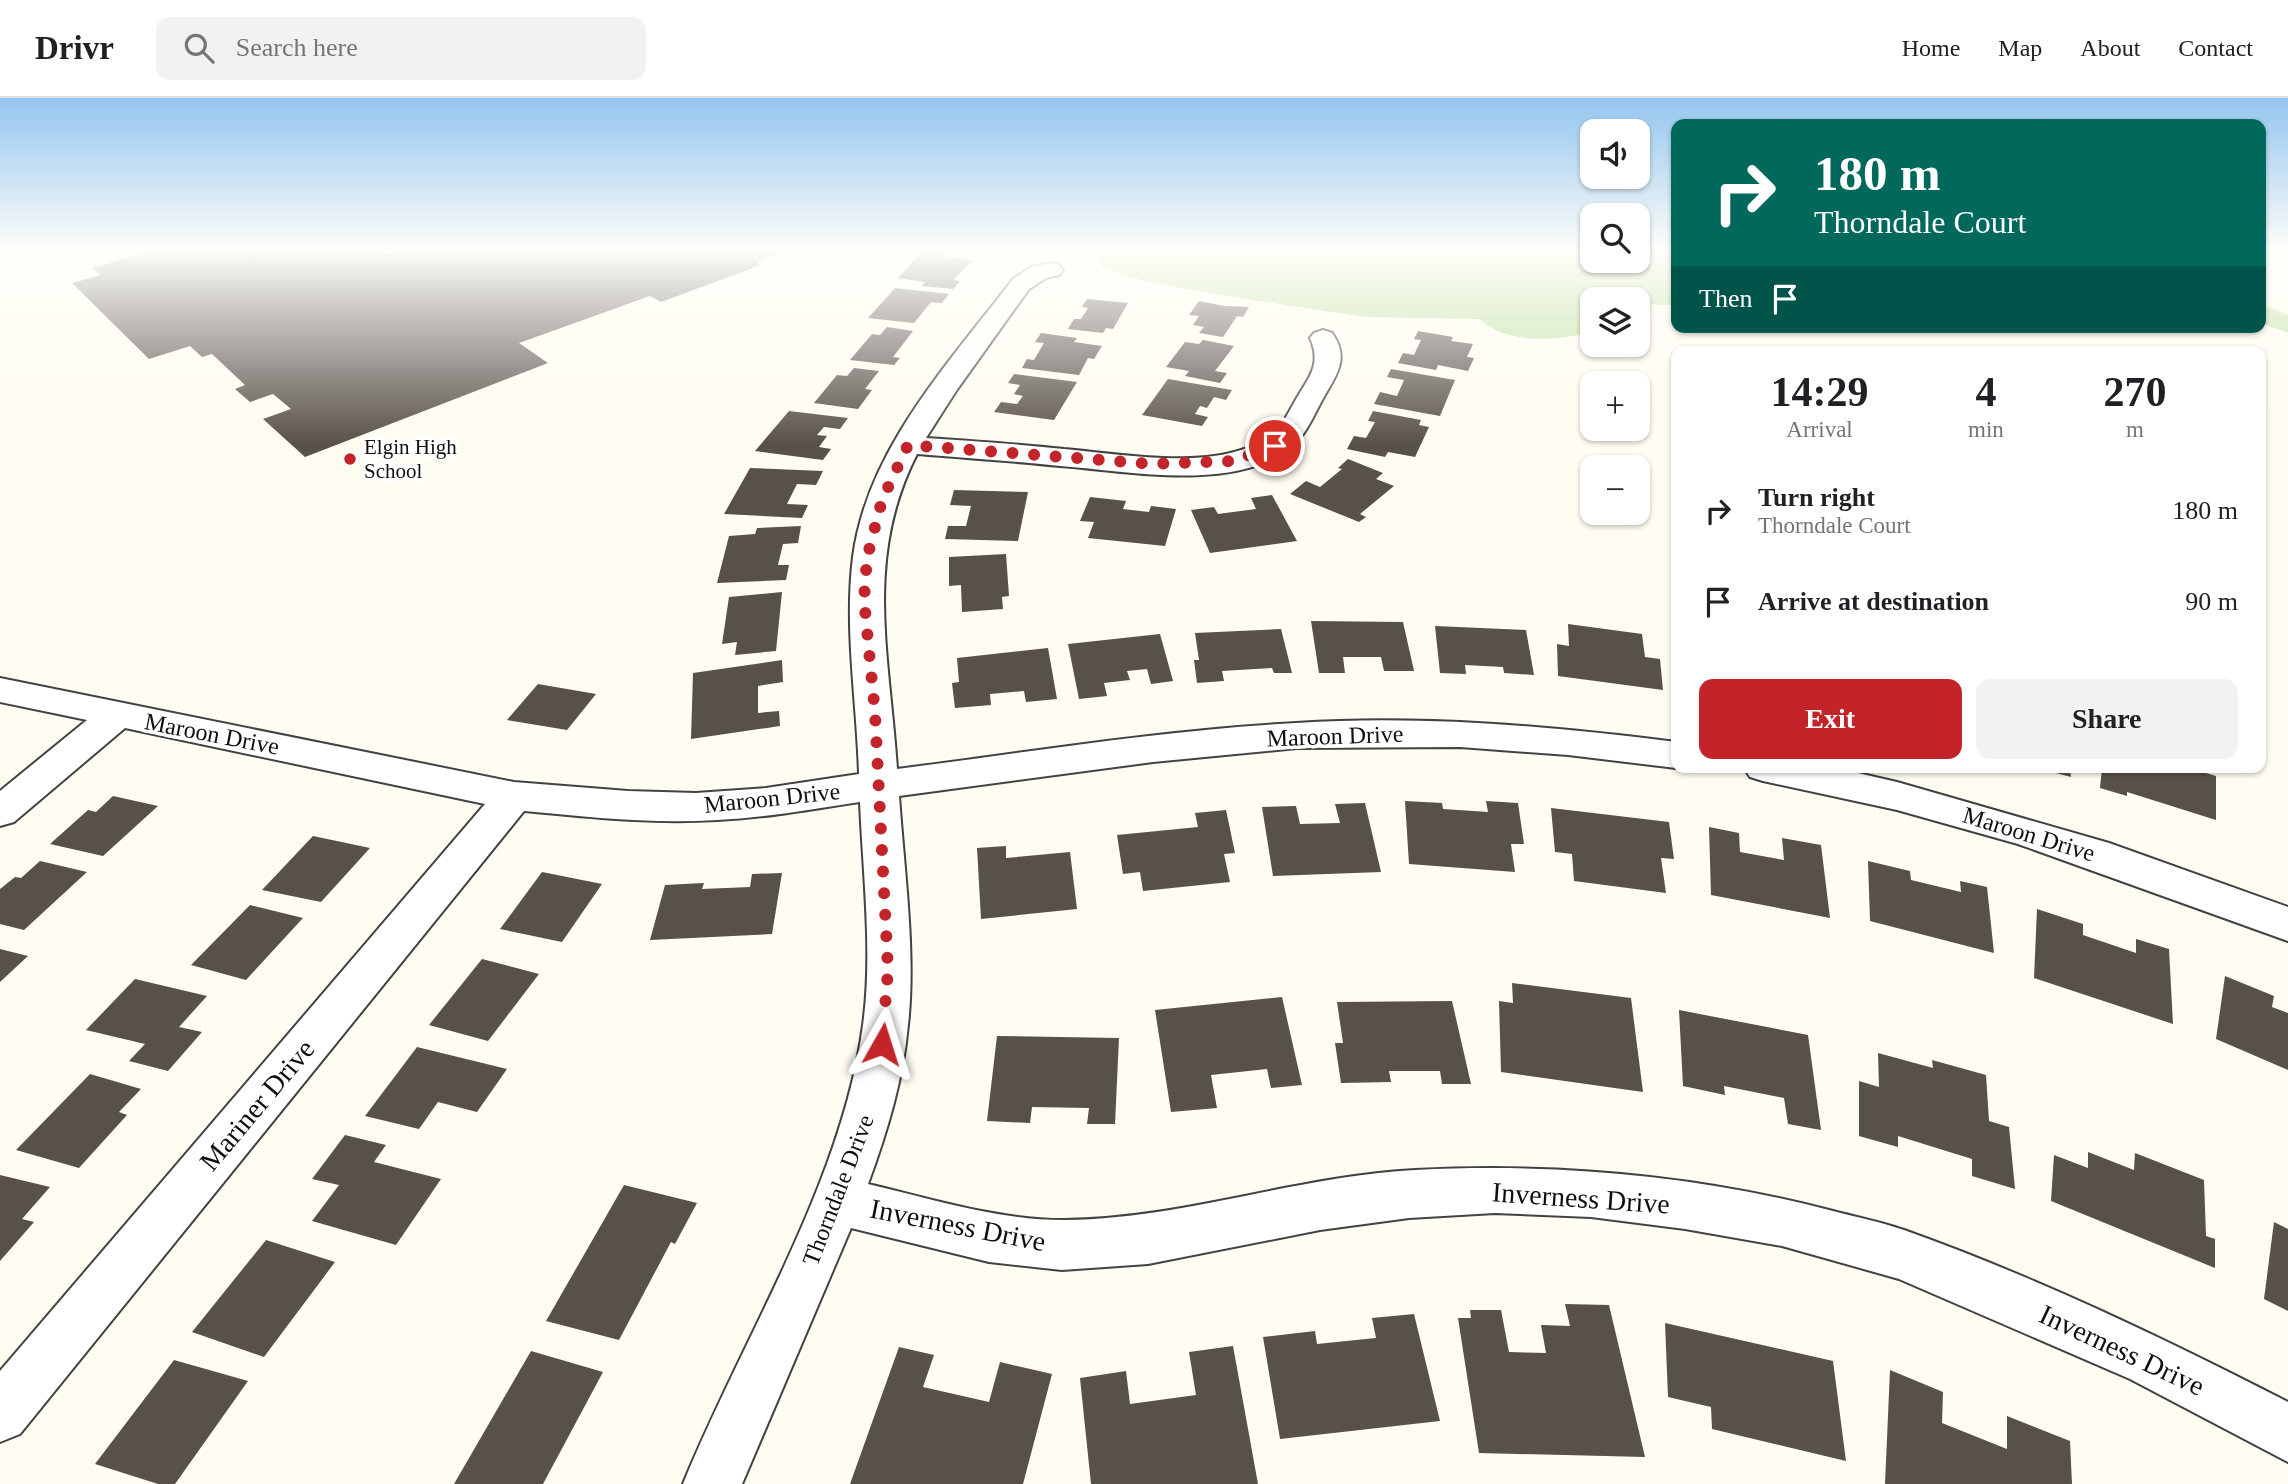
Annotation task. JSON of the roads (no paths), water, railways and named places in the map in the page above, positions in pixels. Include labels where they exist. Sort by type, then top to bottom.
[{"type":"street","name":"Thorndale Drive","points":[[712,1484],[837,1201],[876,1087],[886,1023],[888,970],[879,786],[864,599],[867,558],[882,500],[908,445],[999,315]]},
{"type":"street","points":[[908,445],[1153,464],[1232,461],[1266,450],[1288,435],[1328,369],[1329,350],[1323,338]]},
{"type":"street","name":"Maroon Drive","points":[[0,691],[514,796],[598,805],[698,807],[1243,739],[1325,734],[1398,732],[1485,735],[1595,744],[1671,754]]},
{"type":"street","points":[[0,812],[117,715]]},
{"type":"street","name":"Maroon Drive","points":[[1787,773],[1906,798],[2034,833],[2288,924]]},
{"type":"street","name":"Mariner Drive","points":[[0,1414],[514,796]]},
{"type":"street","name":"Inverness Drive","points":[[837,1201],[989,1237],[1062,1245],[1148,1239],[1320,1206],[1409,1194],[1495,1190],[1591,1193],[1685,1205],[1782,1222],[1901,1254],[2019,1302],[2149,1360],[2288,1433]]},
{"type":"place","name":"Elgin High School","points":[[350,459]]}]
